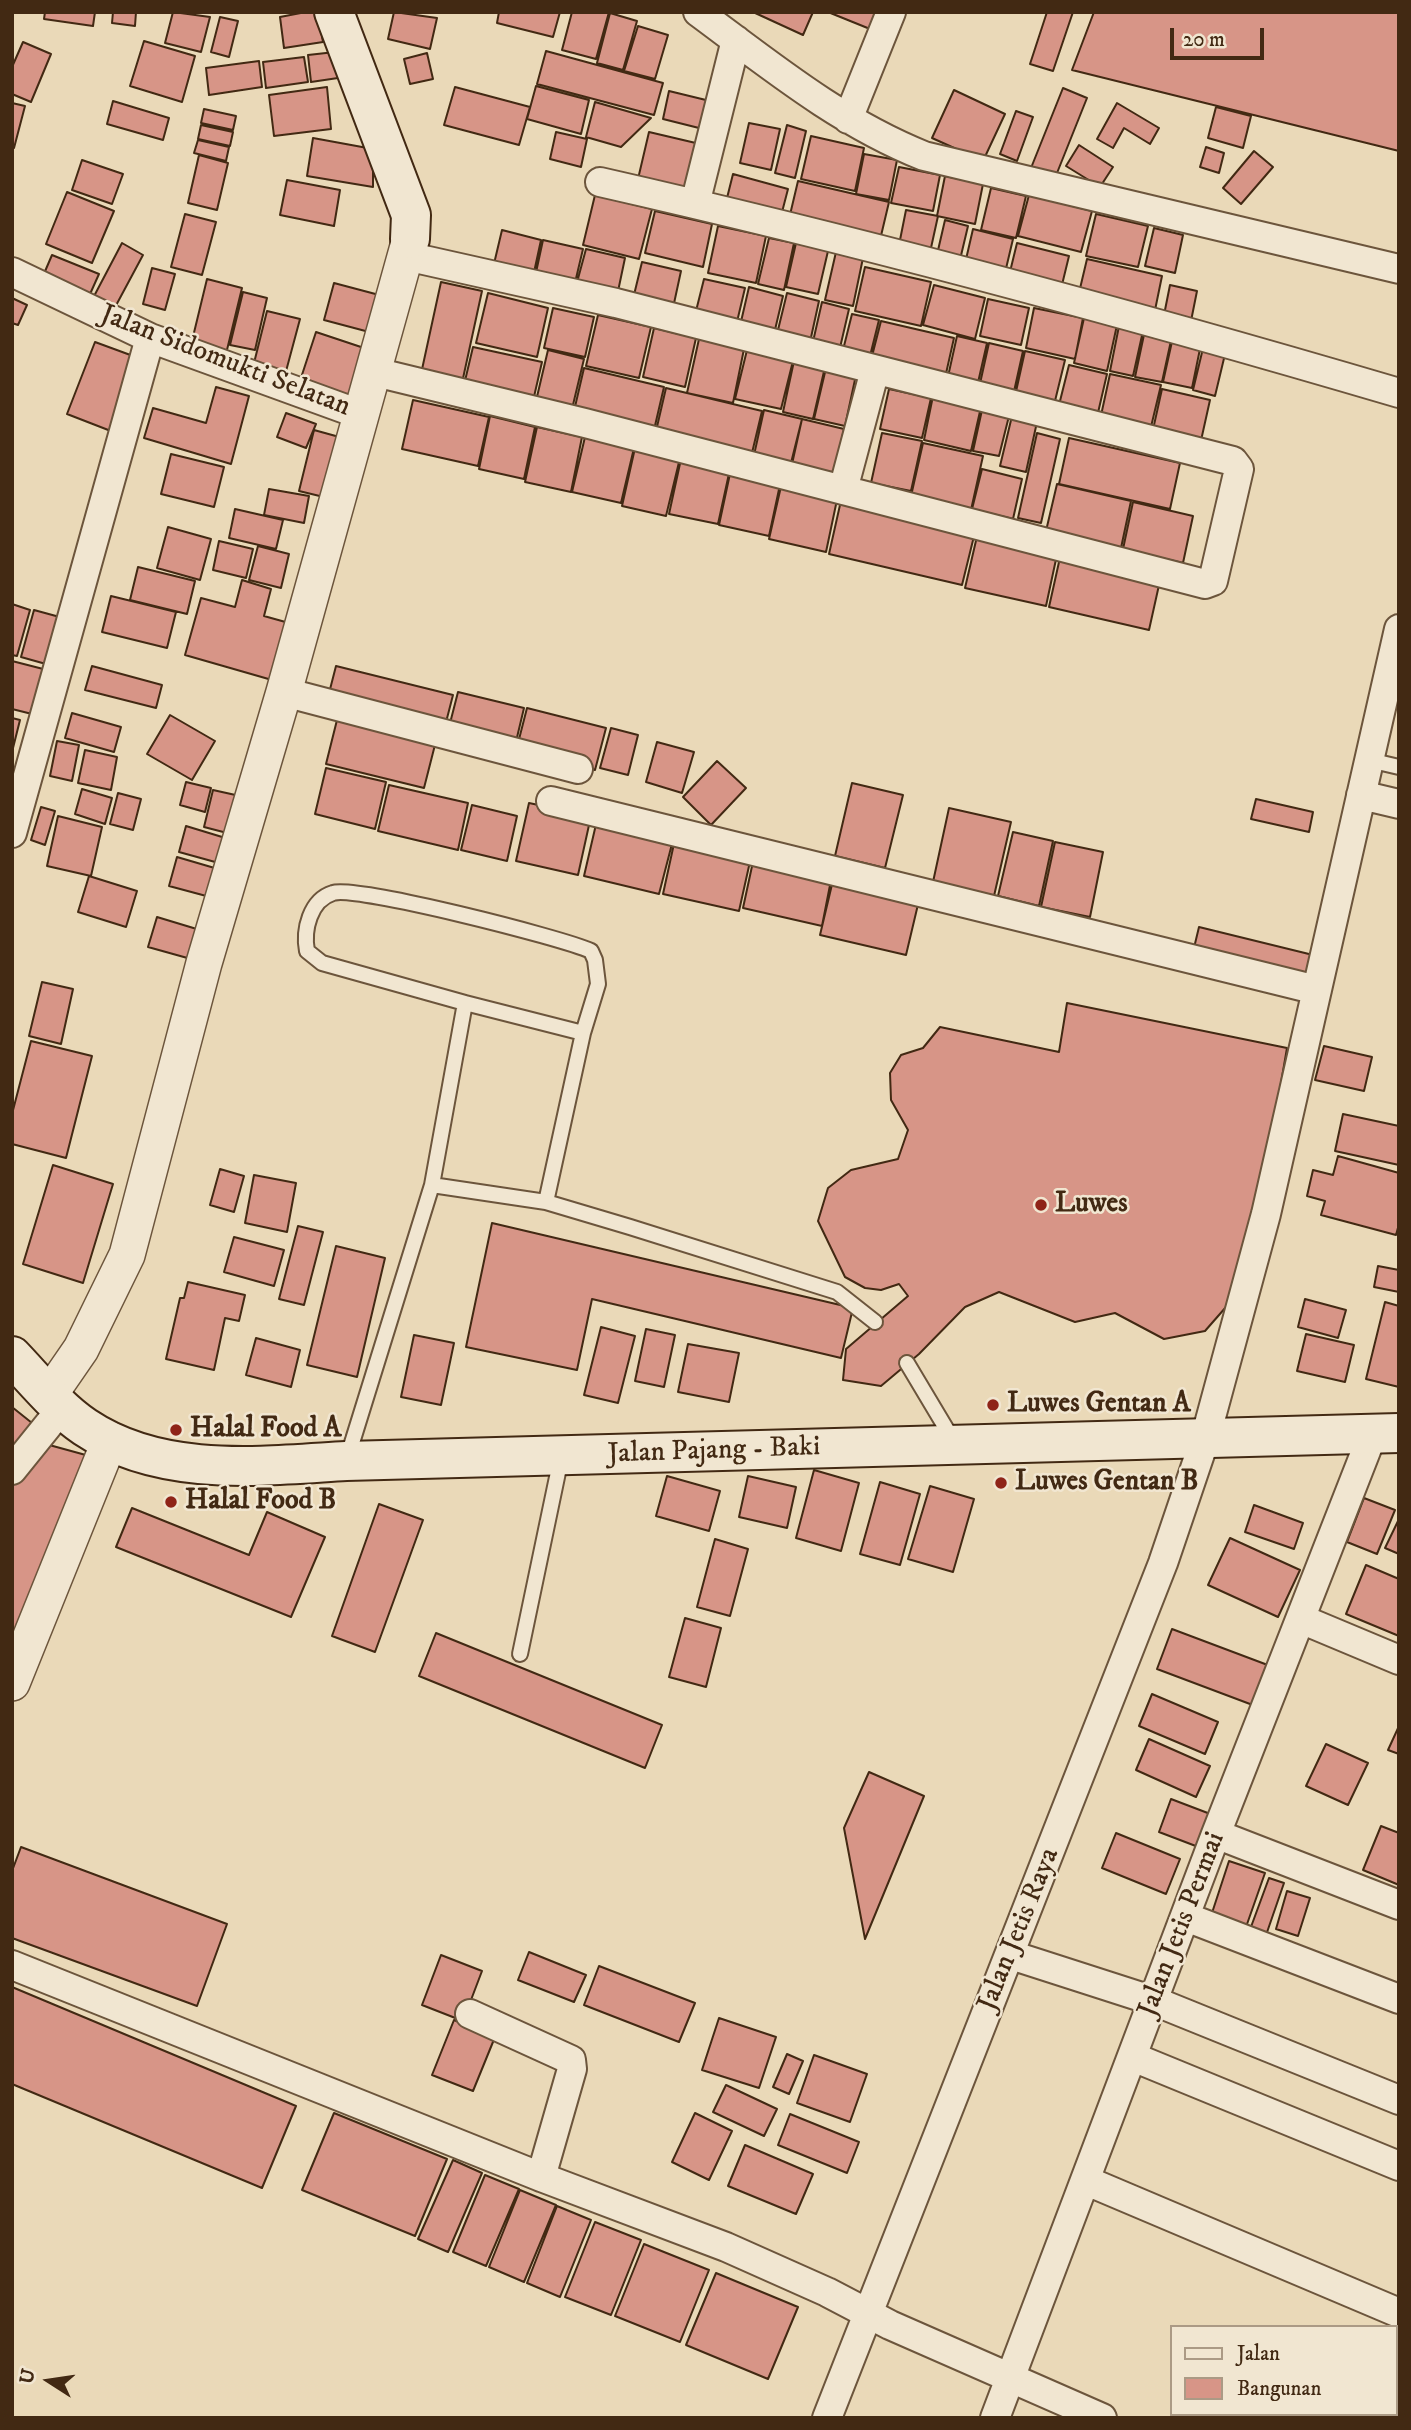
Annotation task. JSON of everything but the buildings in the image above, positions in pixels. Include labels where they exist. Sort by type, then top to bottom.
[{"type":"main road","points":[[334,12],[411,215],[408,248]]},
{"type":"main road","name":"Jalan Pajang - Baki","points":[[12,1356],[85,1427],[110,1440],[163,1459],[250,1467],[346,1461],[1386,1433]]},
{"type":"street","points":[[698,12],[818,101],[894,144],[956,165],[1399,268]]},
{"type":"street","points":[[848,119],[891,12]]},
{"type":"street","points":[[695,204],[736,40]]},
{"type":"street","points":[[600,182],[938,263],[1190,331],[1399,393]]},
{"type":"street","points":[[12,1470],[56,1401],[127,1255],[204,963],[362,415],[382,374],[408,248],[1236,463],[1238,469],[1213,581],[1207,584],[382,374]]},
{"type":"street","name":"Jalan Sidomukti Selatan","points":[[12,272],[150,338],[362,415]]},
{"type":"street","points":[[12,834],[150,338]]},
{"type":"street","points":[[844,490],[875,370]]},
{"type":"street","name":"Jalan Jetis Raya","points":[[827,2418],[1163,1563],[1205,1438],[1266,1214],[1399,629]]},
{"type":"street","points":[[284,692],[578,769]]},
{"type":"street","points":[[1361,795],[1399,804]]},
{"type":"street","points":[[551,802],[1317,990]]},
{"type":"street","name":"Jalan Jetis Permai","points":[[995,2418],[1216,1835],[1301,1619],[1386,1433]]},
{"type":"street","points":[[12,1683],[110,1440]]},
{"type":"street","points":[[1301,1619],[1399,1660]]},
{"type":"street","points":[[1216,1835],[1399,1905]]},
{"type":"street","points":[[1186,1917],[1399,1999]]},
{"type":"street","points":[[1010,1955],[1154,2001],[1399,2100]]},
{"type":"street","points":[[12,1965],[541,2177],[726,2247],[1102,2418]]},
{"type":"street","points":[[470,2014],[571,2060],[572,2069],[541,2177]]},
{"type":"street","points":[[1133,2057],[1399,2166]]},
{"type":"street","points":[[1087,2181],[1399,2313]]},
{"type":"lane","points":[[1369,760],[1399,767]]},
{"type":"lane","points":[[545,1202],[583,1033],[598,984],[591,951],[403,901],[348,891],[335,892],[322,898],[308,919],[304,937],[307,951],[322,963],[583,1033]]},
{"type":"lane","points":[[346,1461],[432,1185],[465,1003]]},
{"type":"lane","points":[[432,1185],[545,1202],[837,1292],[875,1322]]},
{"type":"lane","points":[[907,1363],[954,1444]]},
{"type":"lane","points":[[520,1654],[562,1457]]},
{"type":"place","name":"Luwes","points":[[1041,1205]]},
{"type":"place","name":"Luwes Gentan A","points":[[993,1405]]},
{"type":"place","name":"Halal Food A","points":[[176,1430]]},
{"type":"place","name":"Luwes Gentan B","points":[[1001,1483]]},
{"type":"place","name":"Halal Food B","points":[[171,1502]]}]
